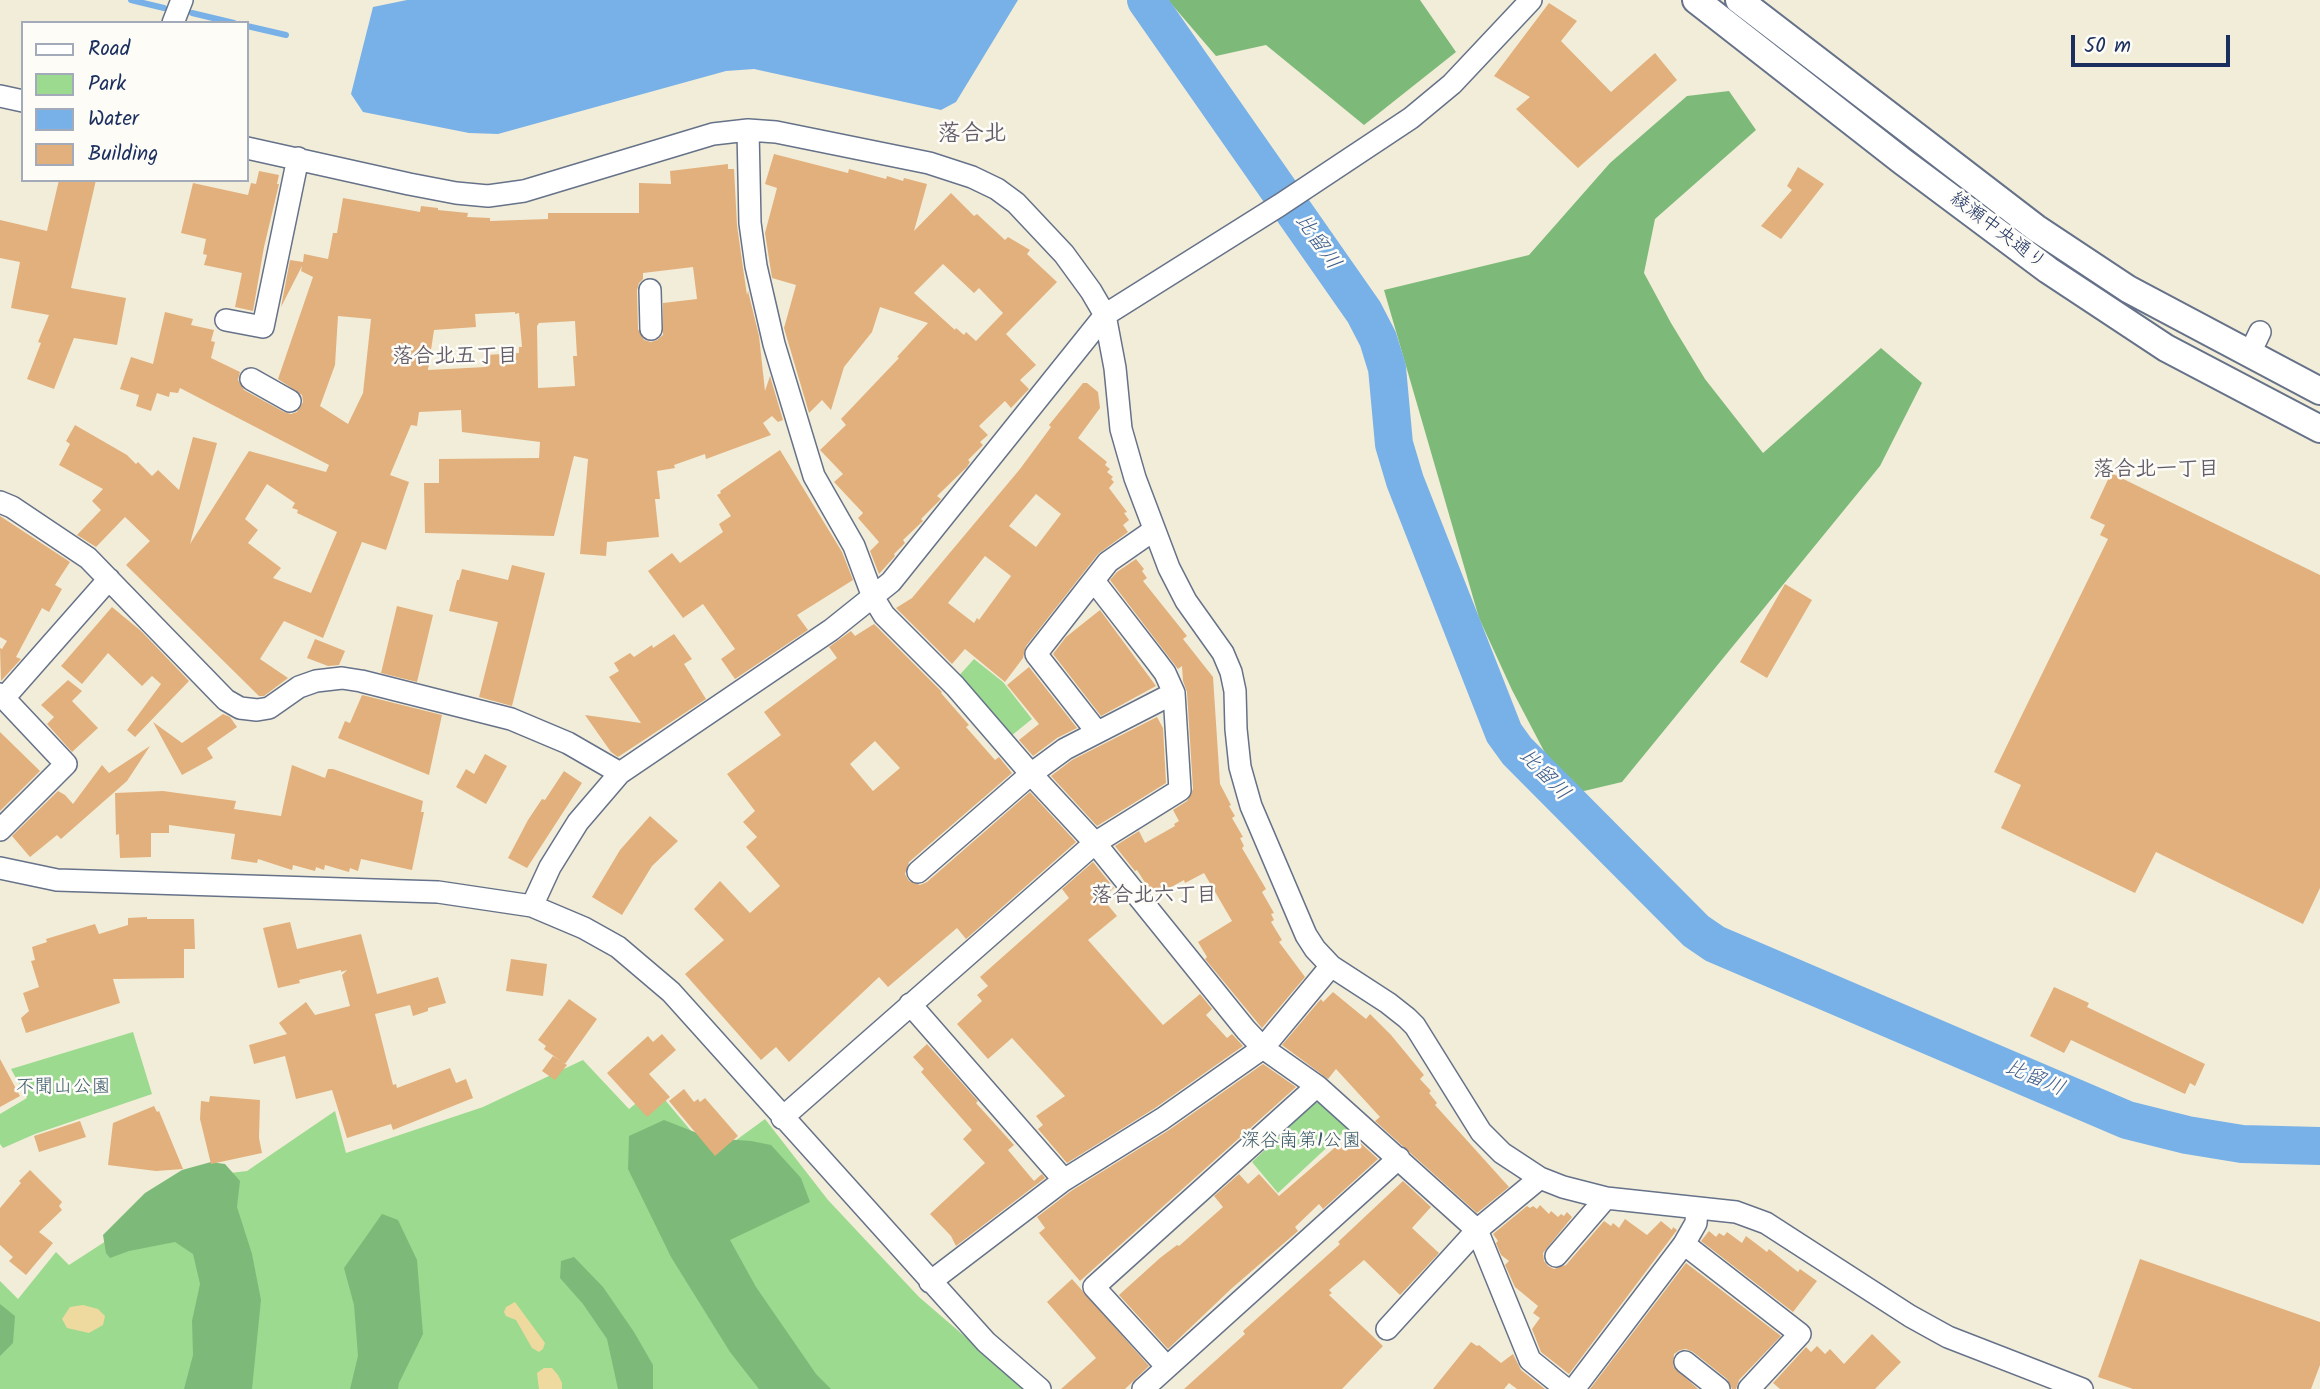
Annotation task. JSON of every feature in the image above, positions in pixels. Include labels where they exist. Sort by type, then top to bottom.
[{"type":"main road","name":"綾瀬中央通り","points":[[1696,0],[1902,161],[2048,270],[2166,348],[2320,429]]},
{"type":"main road","name":"綾瀬中央通り","points":[[1739,0],[2036,228],[2128,289],[2255,343],[2320,391]]},
{"type":"street","points":[[174,21],[182,0]]},
{"type":"street","points":[[532,906],[550,867],[578,822],[620,773],[788,660],[873,597],[898,575],[1105,315],[1280,205],[1443,93],[1531,0]]},
{"type":"street","points":[[0,96],[21,101]]},
{"type":"street","points":[[748,130],[750,223],[756,266],[774,344],[814,476],[854,546],[873,597],[884,614],[956,686],[1095,844],[1263,1048],[1317,1086],[1478,1230],[1530,1360],[1566,1389]]},
{"type":"street","points":[[248,148],[456,194],[488,196],[524,191],[701,137],[748,130],[776,132],[929,163],[972,177],[997,189],[1016,203],[1064,254],[1105,315],[1112,343],[1126,450],[1169,568],[1186,601],[1223,653],[1231,672],[1235,691],[1240,767],[1251,806],[1307,935],[1331,967],[1407,1018],[1482,1132],[1502,1153],[1541,1178],[1581,1193],[1736,1212],[1766,1223],[1910,1316],[1948,1336],[2082,1389]]},
{"type":"street","points":[[226,320],[263,327],[298,158]]},
{"type":"street","points":[[650,290],[651,329]]},
{"type":"street","points":[[251,379],[290,401]]},
{"type":"street","points":[[0,502],[12,507],[88,558],[226,700],[240,708],[269,708],[299,687],[316,681],[342,678],[360,681],[511,719],[568,743],[620,773]]},
{"type":"street","points":[[1097,732],[1036,654],[1108,562],[1154,530]]},
{"type":"street","points":[[0,830],[66,764],[2,696],[108,579]]},
{"type":"street","points":[[782,1118],[1095,844],[1180,790],[1174,694],[1156,660],[1094,581]]},
{"type":"street","points":[[918,872],[1031,774],[1065,749],[1174,694]]},
{"type":"street","points":[[0,868],[57,880],[438,892],[532,906],[584,928],[618,947],[671,992],[930,1282],[986,1342],[1040,1389]]},
{"type":"street","points":[[930,1282],[1064,1180],[1162,1119],[1263,1048],[1331,967]]},
{"type":"street","points":[[910,1004],[1064,1180]]},
{"type":"street","points":[[1167,1367],[1094,1287],[1317,1086]]},
{"type":"street","points":[[1143,1389],[1399,1158]]},
{"type":"street","points":[[1387,1329],[1478,1230],[1541,1178]]},
{"type":"street","points":[[1556,1255],[1606,1198]]},
{"type":"street","points":[[1574,1389],[1684,1244],[1696,1223],[1697,1208]]},
{"type":"street","points":[[1684,1244],[1800,1334],[1749,1389]]},
{"type":"street","points":[[1685,1362],[1719,1389]]},
{"type":"green space","points":[[1168,0],[1420,0],[1456,52],[1364,125],[1266,45],[1216,56]]},
{"type":"green space","points":[[1729,91],[1756,130],[1655,219],[1644,273],[1705,379],[1763,453],[1881,348],[1922,383],[1880,466],[1622,782],[1567,795],[1512,690],[1479,618],[1384,290],[1529,255],[1610,163],[1687,96]]},
{"type":"green space","points":[[974,659],[1003,682],[1032,719],[1011,736],[956,679]]},
{"type":"green space","name":"不聞山公園","points":[[133,1032],[152,1094],[35,1134],[3,1148],[0,1144],[0,1114],[27,1098],[11,1069]]},
{"type":"green space","points":[[583,1060],[629,1109],[655,1088],[713,1157],[765,1119],[828,1200],[919,1297],[1026,1389],[0,1389],[0,1281],[18,1299],[56,1252],[69,1265],[140,1219],[170,1180],[247,1171],[335,1111],[346,1153],[483,1107]]},
{"type":"green space","name":"深谷南第1公園","points":[[1315,1103],[1325,1103],[1351,1125],[1278,1193],[1252,1162]]},
{"type":"green space","points":[[664,1120],[710,1138],[771,1145],[801,1178],[810,1202],[730,1240],[756,1287],[816,1374],[831,1389],[759,1389],[730,1352],[671,1257],[628,1169],[629,1136]]},
{"type":"green space","points":[[211,1162],[225,1164],[240,1181],[237,1207],[252,1254],[261,1300],[252,1389],[184,1389],[193,1355],[192,1321],[200,1284],[193,1254],[175,1242],[129,1251],[110,1258],[106,1253],[103,1235],[145,1193],[182,1170]]},
{"type":"green space","points":[[382,1214],[398,1220],[417,1260],[423,1334],[398,1389],[350,1389],[358,1356],[354,1305],[344,1268]]},
{"type":"green space","points":[[574,1257],[603,1287],[634,1332],[653,1365],[653,1389],[618,1389],[607,1339],[583,1304],[560,1278],[561,1261]]},
{"type":"green space","points":[[0,1304],[15,1316],[13,1343],[0,1356]]},
{"type":"sand","points":[[515,1302],[545,1343],[539,1352],[532,1348],[516,1320],[506,1316],[504,1312],[506,1307]]},
{"type":"sand","points":[[83,1305],[98,1309],[105,1316],[103,1325],[89,1333],[67,1328],[62,1319],[70,1307]]},
{"type":"sand","points":[[544,1368],[552,1368],[558,1375],[562,1389],[539,1389],[537,1373]]},
{"type":"water","points":[[407,0],[1018,0],[956,102],[941,110],[754,69],[726,71],[498,134],[469,133],[363,112],[351,94],[373,7]]},
{"type":"building","points":[[1549,3],[1577,21],[1561,41],[1611,92],[1655,53],[1677,80],[1578,168],[1516,109],[1530,97],[1494,76]]},
{"type":"building","points":[[774,154],[848,173],[849,169],[886,179],[887,176],[903,181],[904,178],[927,184],[914,231],[951,193],[974,216],[977,214],[1005,240],[1008,237],[1030,250],[1027,254],[1057,282],[1006,334],[1036,365],[1020,380],[1029,389],[1011,408],[1005,401],[979,426],[988,435],[980,442],[983,445],[968,460],[970,462],[967,467],[937,496],[941,499],[903,540],[905,543],[879,574],[870,551],[879,542],[858,518],[863,513],[834,482],[843,474],[820,450],[846,425],[841,419],[928,323],[880,307],[872,332],[844,367],[831,410],[822,400],[809,413],[784,328],[796,285],[772,278],[765,233],[777,188],[765,184]],"holes":[[[943,264],[974,293],[979,288],[1003,313],[976,341],[966,332],[964,335],[956,328],[955,330],[914,293]]]},
{"type":"building","points":[[728,164],[728,169],[734,169],[743,268],[747,295],[748,291],[759,336],[765,391],[770,376],[783,420],[778,422],[772,416],[763,423],[771,435],[706,459],[705,454],[674,465],[675,468],[657,471],[660,499],[655,499],[659,537],[607,542],[606,556],[580,554],[588,459],[574,456],[554,536],[425,533],[424,483],[439,483],[439,459],[539,458],[540,442],[462,432],[461,410],[419,412],[417,426],[411,425],[390,475],[409,482],[386,550],[362,542],[323,638],[284,621],[260,659],[288,678],[264,696],[259,696],[126,565],[150,541],[125,517],[96,547],[77,535],[101,510],[92,501],[103,489],[59,465],[70,444],[66,441],[75,425],[127,455],[136,464],[138,462],[152,476],[158,470],[179,490],[193,437],[217,443],[190,544],[249,451],[326,472],[329,465],[180,388],[178,393],[170,392],[169,397],[157,393],[151,411],[136,406],[139,395],[120,389],[131,357],[153,364],[165,312],[193,319],[191,325],[214,330],[211,341],[215,342],[211,358],[240,372],[238,380],[244,390],[284,412],[297,412],[303,402],[302,395],[278,379],[313,277],[301,271],[302,266],[281,307],[290,260],[303,262],[304,254],[328,259],[333,233],[337,233],[343,198],[420,212],[421,206],[438,208],[468,213],[467,217],[490,218],[490,221],[548,219],[548,213],[639,213],[639,183],[671,184],[670,171]],"holes":[[[693,267],[697,299],[663,303],[663,335],[651,342],[644,340],[638,329],[637,290],[643,273]],[[519,313],[522,347],[519,347],[519,353],[486,355],[486,367],[428,370],[434,330],[476,327],[475,314]],[[338,316],[371,319],[363,393],[348,424],[320,406],[335,365]],[[575,321],[575,386],[538,388],[539,323]],[[267,484],[295,503],[292,508],[298,510],[297,513],[337,532],[311,593],[273,578],[281,568],[248,543],[258,530],[245,519]]]},
{"type":"building","points":[[1798,167],[1824,184],[1781,239],[1761,226],[1792,190],[1787,186]]},
{"type":"building","points":[[259,171],[279,175],[279,184],[253,311],[235,307],[242,273],[204,265],[207,255],[203,254],[206,239],[181,233],[193,183],[248,195],[251,183],[256,184]]},
{"type":"building","points":[[59,182],[96,182],[71,288],[126,298],[117,345],[74,338],[54,389],[27,379],[49,315],[11,308],[20,262],[0,258],[0,220],[47,231]]},
{"type":"building","points":[[1083,383],[1098,392],[1100,408],[1078,438],[1107,462],[1105,465],[1110,469],[1107,472],[1114,482],[1109,488],[1127,512],[1124,513],[1129,520],[1123,525],[1128,532],[1098,554],[1026,646],[1023,658],[1005,682],[965,649],[952,664],[896,608],[912,598],[1020,469],[1051,427],[1049,425]],"holes":[[[1036,494],[1061,514],[1036,547],[1009,526]],[[985,556],[1011,576],[974,623],[948,603]]]},
{"type":"building","points":[[780,450],[842,552],[853,580],[797,615],[808,630],[735,679],[721,659],[735,649],[703,604],[683,618],[648,571],[672,553],[680,563],[723,532],[719,524],[731,516],[717,495]]},
{"type":"building","points":[[2111,473],[2320,575],[2320,888],[2303,924],[2156,852],[2135,893],[2001,828],[2021,785],[1994,772],[2108,539],[2100,535],[2105,525],[2090,518]]},
{"type":"building","points":[[0,516],[70,562],[55,585],[62,589],[49,612],[42,608],[16,657],[21,659],[1,681],[0,648],[2,649],[7,641],[0,637]]},
{"type":"building","points":[[1136,559],[1147,578],[1143,581],[1187,636],[1183,639],[1213,677],[1220,784],[1235,816],[1232,818],[1243,837],[1240,838],[1244,846],[1242,848],[1266,889],[1262,892],[1274,913],[1271,914],[1274,920],[1271,922],[1282,940],[1279,942],[1305,977],[1262,1028],[1205,959],[1207,957],[1198,942],[1232,921],[1204,873],[1185,883],[1184,880],[1157,895],[1155,890],[1151,892],[1137,870],[1135,871],[1115,846],[1139,831],[1145,843],[1175,826],[1179,821],[1173,810],[1187,801],[1193,789],[1187,692],[1182,666],[1178,669],[1110,580]]},
{"type":"building","points":[[512,565],[545,573],[512,706],[479,697],[498,622],[449,611],[462,569],[508,580]]},
{"type":"building","points":[[1785,584],[1812,600],[1767,678],[1740,662]]},
{"type":"building","points":[[397,606],[433,615],[417,682],[381,673]]},
{"type":"building","points":[[112,607],[141,631],[189,681],[135,737],[127,730],[161,684],[152,676],[142,686],[108,653],[82,684],[61,666]]},
{"type":"building","points":[[1100,610],[1156,686],[1101,716],[1053,654],[1066,637]]},
{"type":"building","points":[[874,624],[942,692],[969,725],[966,727],[995,760],[999,757],[1012,773],[909,862],[905,874],[909,881],[920,885],[927,882],[1030,792],[1076,842],[966,939],[957,928],[888,987],[879,977],[789,1062],[776,1047],[761,1060],[685,974],[724,940],[694,909],[720,881],[750,913],[780,886],[746,847],[757,837],[743,822],[755,811],[727,774],[781,735],[764,712],[837,658],[829,647],[851,631],[855,636]],"holes":[[[875,741],[900,768],[873,791],[850,764]]]},
{"type":"building","points":[[674,634],[692,659],[684,664],[706,699],[618,757],[611,752],[585,715],[641,723],[609,677],[619,671],[614,663],[630,653],[634,657],[652,645],[653,648]]},
{"type":"building","points":[[315,639],[345,651],[339,665],[328,666],[307,658]]},
{"type":"building","points":[[1029,667],[1077,728],[1057,738],[1033,756],[1019,740],[1039,724],[1007,685]]},
{"type":"building","points":[[68,680],[82,691],[72,701],[98,728],[72,752],[47,724],[54,717],[41,705]]},
{"type":"building","points":[[362,695],[442,715],[429,775],[338,738],[345,721],[350,723]]},
{"type":"building","points":[[223,714],[230,717],[237,727],[207,748],[213,758],[182,775],[153,722],[182,743]]},
{"type":"building","points":[[1157,717],[1163,728],[1166,783],[1097,826],[1051,776],[1072,760]]},
{"type":"building","points":[[0,732],[40,771],[0,811]]},
{"type":"building","points":[[150,746],[127,781],[61,839],[57,835],[30,857],[12,836],[58,791],[73,804],[102,765],[109,773]]},
{"type":"building","points":[[485,754],[507,766],[486,804],[456,787],[466,769],[474,774]]},
{"type":"building","points":[[292,765],[325,778],[328,769],[333,769],[423,801],[421,812],[424,812],[412,870],[361,859],[358,871],[350,868],[349,872],[325,865],[324,870],[316,867],[315,871],[293,865],[292,870],[258,859],[257,863],[231,859],[235,834],[169,825],[169,833],[151,833],[151,857],[120,858],[119,834],[116,835],[115,793],[163,791],[236,801],[234,809],[281,816]]},
{"type":"building","points":[[564,771],[582,783],[527,868],[508,858],[528,820]]},
{"type":"building","points":[[650,816],[678,841],[652,866],[622,915],[592,897],[620,850]]},
{"type":"building","points":[[1093,862],[1114,888],[1102,898],[1117,916],[1088,940],[1163,1025],[1200,994],[1212,1009],[1206,1015],[1227,1038],[1232,1034],[1243,1046],[1155,1108],[1067,1163],[1038,1129],[1043,1125],[1036,1116],[1065,1096],[1012,1038],[988,1059],[957,1024],[982,1001],[977,995],[988,986],[980,977],[1069,898],[1062,889]]},
{"type":"building","points":[[128,918],[194,919],[195,949],[184,949],[184,978],[113,979],[120,1003],[26,1033],[21,1018],[29,1011],[23,993],[39,987],[31,961],[35,960],[32,947],[47,942],[46,939],[95,924],[99,934],[128,925]]},
{"type":"building","points":[[290,922],[297,949],[361,934],[377,994],[438,977],[446,1003],[413,1016],[410,1005],[375,1014],[393,1085],[396,1084],[397,1088],[450,1068],[456,1083],[466,1079],[473,1098],[393,1130],[391,1124],[347,1138],[332,1090],[296,1099],[285,1056],[254,1064],[249,1045],[287,1034],[279,1023],[306,1002],[315,1015],[350,1006],[342,975],[347,970],[299,980],[300,983],[278,988],[263,928]]},
{"type":"building","points":[[511,959],[547,964],[543,996],[506,991]]},
{"type":"building","points":[[2054,987],[2089,1003],[2087,1007],[2205,1064],[2195,1086],[2190,1083],[2185,1094],[2071,1040],[2064,1053],[2030,1036]]},
{"type":"building","points":[[1333,992],[1366,1019],[1370,1014],[1391,1035],[1424,1075],[1420,1079],[1431,1091],[1429,1093],[1437,1103],[1435,1105],[1509,1187],[1477,1213],[1375,1121],[1380,1117],[1336,1069],[1328,1079],[1282,1045],[1321,999],[1323,1002]]},
{"type":"building","points":[[569,999],[597,1019],[565,1064],[544,1049],[546,1046],[538,1040]]},
{"type":"building","points":[[662,1034],[676,1050],[649,1074],[670,1097],[647,1117],[607,1073],[648,1036],[653,1042]]},
{"type":"building","points":[[927,1044],[1014,1145],[1008,1150],[1034,1181],[1042,1174],[1045,1178],[956,1246],[951,1236],[930,1214],[985,1163],[963,1139],[972,1130],[921,1072],[924,1069],[913,1057]]},
{"type":"building","points":[[553,1056],[567,1065],[555,1080],[542,1071]]},
{"type":"building","points":[[0,1059],[20,1096],[0,1107]]},
{"type":"building","points":[[1263,1064],[1296,1087],[1080,1281],[1039,1233],[1045,1228],[1037,1217],[1071,1191],[1169,1130]]},
{"type":"building","points":[[684,1089],[694,1102],[705,1098],[738,1136],[715,1156],[669,1101]]},
{"type":"building","points":[[210,1096],[260,1100],[259,1138],[262,1153],[211,1164],[200,1119],[201,1101],[209,1102]]},
{"type":"building","points":[[154,1106],[157,1112],[159,1111],[183,1169],[156,1171],[108,1165],[113,1123]]},
{"type":"building","points":[[80,1121],[86,1137],[39,1152],[34,1136]]},
{"type":"building","points":[[1356,1139],[1378,1159],[1323,1209],[1319,1204],[1295,1227],[1298,1231],[1168,1349],[1119,1295],[1223,1207],[1214,1196],[1239,1174],[1248,1184],[1259,1174],[1279,1196],[1339,1144],[1343,1150]]},
{"type":"building","points":[[30,1170],[62,1202],[59,1206],[62,1210],[39,1232],[53,1243],[26,1275],[9,1261],[13,1257],[0,1245],[0,1208]]},
{"type":"building","points":[[1403,1181],[1431,1207],[1412,1228],[1439,1253],[1400,1295],[1364,1260],[1329,1290],[1332,1293],[1329,1295],[1383,1346],[1342,1389],[1184,1389],[1245,1334],[1243,1331],[1340,1244],[1338,1242]]},
{"type":"building","points":[[1540,1205],[1549,1214],[1551,1211],[1558,1217],[1567,1212],[1572,1217],[1543,1253],[1544,1261],[1554,1269],[1566,1265],[1604,1221],[1619,1228],[1625,1219],[1647,1235],[1661,1221],[1672,1230],[1673,1227],[1677,1230],[1569,1374],[1541,1352],[1532,1329],[1540,1318],[1533,1313],[1538,1306],[1515,1287],[1505,1265],[1509,1261],[1501,1255],[1496,1243],[1498,1241],[1493,1234],[1527,1206],[1537,1209]]},
{"type":"building","points":[[1709,1231],[1716,1237],[1719,1233],[1724,1236],[1727,1232],[1742,1243],[1746,1236],[1767,1252],[1769,1249],[1798,1272],[1800,1269],[1817,1281],[1793,1312],[1701,1241]]},
{"type":"building","points":[[2140,1259],[2320,1322],[2320,1365],[2311,1389],[2133,1389],[2098,1377]]},
{"type":"building","points":[[1686,1263],[1781,1336],[1739,1380],[1736,1389],[1732,1389],[1727,1379],[1686,1349],[1674,1354],[1673,1366],[1698,1389],[1590,1389]]},
{"type":"building","points":[[1072,1279],[1149,1366],[1125,1389],[1061,1389],[1096,1358],[1047,1302]]},
{"type":"building","points":[[1872,1334],[1901,1362],[1875,1389],[1780,1389],[1773,1383],[1806,1347],[1811,1352],[1817,1346],[1825,1354],[1830,1349],[1844,1364]]},
{"type":"building","points":[[1471,1342],[1479,1345],[1501,1363],[1513,1354],[1521,1370],[1545,1389],[1517,1389],[1509,1383],[1504,1389],[1433,1389]]},
{"type":"waterway","points":[[131,0],[164,8]]},
{"type":"waterway","name":"比留川","points":[[1146,0],[1364,312],[1378,339],[1387,368],[1394,444],[1405,481],[1504,733],[1517,751],[1696,931],[1715,944],[2127,1120],[2187,1135],[2242,1144],[2320,1146]]},
{"type":"waterway","points":[[192,13],[226,21]]},
{"type":"waterway","points":[[248,26],[286,35]]},
{"type":"district","name":"落合北","points":[[972,136]]},
{"type":"district","name":"落合北五丁目","points":[[455,358]]},
{"type":"district","name":"落合北一丁目","points":[[2156,471]]},
{"type":"district","name":"落合北六丁目","points":[[1154,897]]}]
